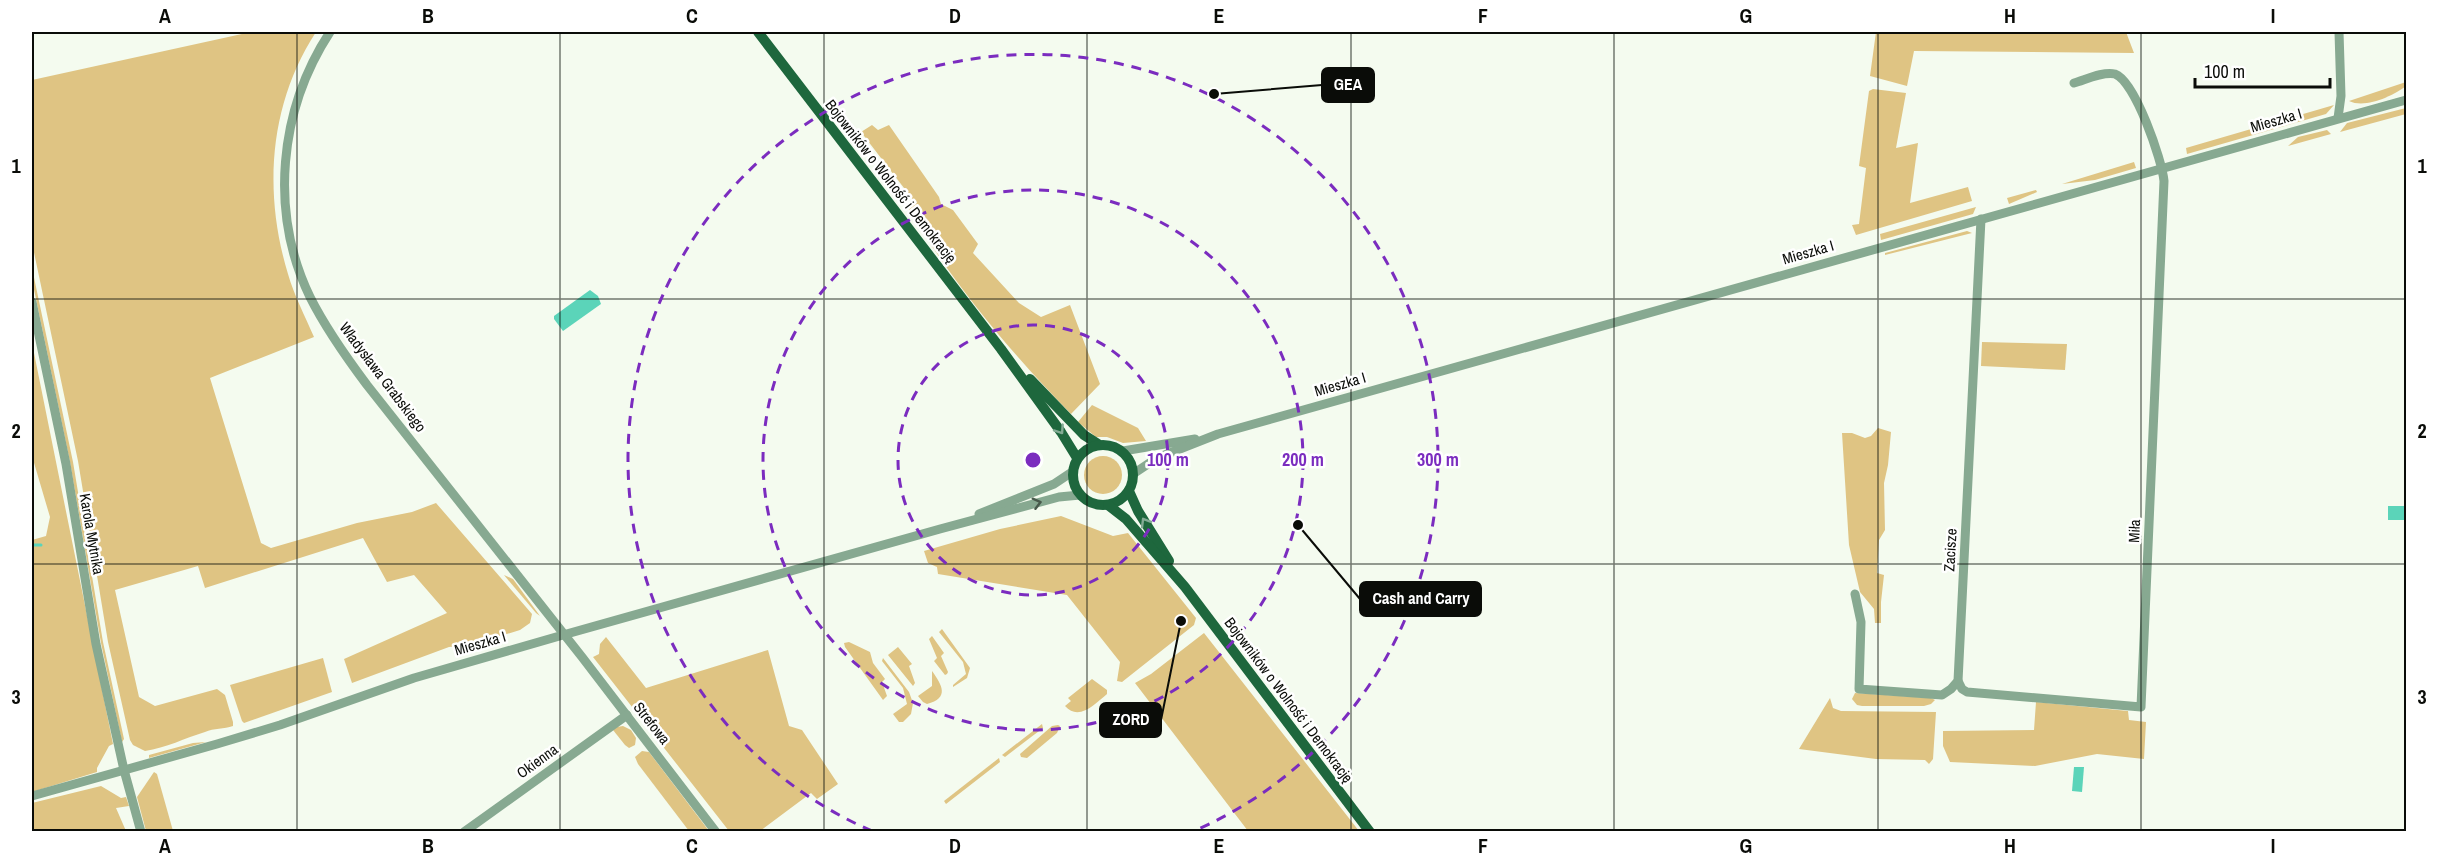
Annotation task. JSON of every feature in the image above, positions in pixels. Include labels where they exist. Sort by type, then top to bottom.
[{"type":"main road","name":"Bojowników o Wolność i Demokrację","points":[[758,32],[1001,349],[1061,432],[1077,459]]},
{"type":"main road","name":"Bojowników o Wolność i Demokrację","points":[[1001,349],[1072,423],[1098,444]]},
{"type":"main road","points":[[1098,444],[1107,444],[1123,451],[1132,465],[1133,474],[1129,491],[1116,502],[1108,505],[1098,505],[1080,495],[1074,484],[1072,472],[1077,459],[1090,447],[1098,444]]},
{"type":"main road","name":"Bojowników o Wolność i Demokrację","points":[[1129,491],[1138,511],[1185,587]]},
{"type":"main road","name":"Bojowników o Wolność i Demokrację","points":[[1108,505],[1126,519],[1185,587],[1370,831]]},
{"type":"street","name":"Władysława Grabskiego","points":[[330,32],[304,78],[286,147],[285,205],[293,248],[302,275],[323,320],[349,360],[563,635]]},
{"type":"street","points":[[2338,118],[2341,96],[2339,32]]},
{"type":"street","points":[[2074,83],[2114,74],[2124,81],[2132,92],[2158,150],[2163,168]]},
{"type":"street","points":[[2403,101],[2406,93]]},
{"type":"street","name":"Mieszka I","points":[[1123,451],[1218,434],[2403,101]]},
{"type":"street","name":"Miła","points":[[1958,681],[1962,689],[1967,692],[2141,707],[2163,168]]},
{"type":"street","name":"Zacisze","points":[[1958,681],[1981,219]]},
{"type":"street","name":"Karola Mytnika","points":[[32,302],[66,464],[96,644],[124,770],[141,831]]},
{"type":"street","name":"Mieszka I","points":[[1133,474],[1158,458],[1218,434]]},
{"type":"street","name":"Mieszka I","points":[[940,529],[1054,484],[1072,472]]},
{"type":"street","name":"Mieszka I","points":[[32,796],[280,725],[414,678],[563,635],[940,529],[1059,497],[1080,495]]},
{"type":"street","points":[[1855,594],[1861,622],[1859,689],[1942,695],[1958,681]]},
{"type":"street","name":"Strefowa","points":[[563,635],[716,831]]},
{"type":"street","name":"Okienna","points":[[464,831],[627,715]]},
{"type":"shaded area","points":[[251,32],[316,32],[300,60],[288,89],[275,149],[273,180],[275,212],[288,274],[314,337],[210,378],[261,543],[271,548],[357,523],[412,512],[436,503],[532,614],[530,623],[520,630],[474,644],[449,647],[352,683],[344,659],[447,613],[414,575],[387,582],[363,538],[205,588],[198,566],[115,590],[139,697],[155,706],[217,689],[225,695],[233,722],[233,726],[208,731],[145,751],[133,745],[130,740],[108,642],[78,461],[32,243],[32,80]]},
{"type":"shaded area","points":[[1876,32],[2126,32],[2134,53],[1914,51],[1907,86],[1870,76]]},
{"type":"shaded area","points":[[2406,82],[2406,86],[2400,90],[2379,100],[2363,103],[2349,101]]},
{"type":"shaded area","points":[[1873,89],[1906,93],[1896,148],[1918,143],[1910,203],[1968,187],[1972,201],[1856,235],[1852,225],[1859,224],[1866,168],[1859,166],[1869,91]]},
{"type":"shaded area","points":[[2334,105],[2326,114],[2187,154],[2186,148]]},
{"type":"shaded area","points":[[2406,108],[2406,114],[2340,132],[2347,123]]},
{"type":"shaded area","points":[[872,125],[878,130],[889,125],[939,197],[941,204],[953,210],[978,244],[973,253],[1019,303],[1041,317],[1070,305],[1100,384],[1071,414],[1003,340],[942,261],[906,205],[914,201],[861,132]]},
{"type":"shaded area","points":[[2327,130],[2331,134],[2288,146],[2298,137]]},
{"type":"shaded area","points":[[2134,162],[2136,168],[2095,180],[2062,184]]},
{"type":"shaded area","points":[[2036,190],[2037,192],[2009,204],[2007,198]]},
{"type":"shaded area","points":[[1976,207],[1973,214],[1881,240],[1880,234]]},
{"type":"shaded area","points":[[1967,231],[1972,233],[1885,255],[1885,253]]},
{"type":"shaded area","points":[[32,268],[73,462],[103,642],[124,739],[122,742],[101,643],[70,462],[32,280]]},
{"type":"shaded area","points":[[590,290],[598,296],[601,304],[563,331],[554,316]]},
{"type":"shaded area","points":[[1982,342],[2067,344],[2065,370],[1981,366]]},
{"type":"shaded area","points":[[32,343],[113,744],[109,746],[97,772],[32,792],[32,540],[46,536],[50,517],[32,456]]},
{"type":"shaded area","points":[[1092,405],[1138,428],[1146,441],[1123,443],[1107,437],[1096,437],[1078,422]]},
{"type":"shaded area","points":[[1878,428],[1891,432],[1884,483],[1885,530],[1879,540],[1877,573],[1884,575],[1881,623],[1875,623],[1874,609],[1860,592],[1849,545],[1842,433],[1852,433],[1865,438],[1871,436]]},
{"type":"shaded area","points":[[1103,456],[1117,461],[1122,475],[1117,489],[1103,494],[1089,489],[1084,475],[1089,461]]},
{"type":"shaded area","points":[[2388,506],[2406,506],[2406,520],[2388,520]]},
{"type":"shaded area","points":[[1061,516],[1113,536],[1128,533],[1196,618],[1194,625],[1122,682],[1117,681],[1120,662],[1067,595],[938,574],[937,567],[928,563],[924,551],[1000,529]]},
{"type":"shaded area","points":[[504,575],[513,579],[540,616],[536,613]]},
{"type":"shaded area","points":[[942,629],[970,668],[967,678],[953,687],[966,674],[963,662],[939,632]]},
{"type":"shaded area","points":[[1204,633],[1359,831],[1248,831],[1135,683],[1151,674]]},
{"type":"shaded area","points":[[932,636],[944,653],[941,656],[948,672],[945,675],[934,661],[937,658],[929,639]]},
{"type":"shaded area","points":[[606,637],[646,688],[768,650],[789,726],[802,730],[838,784],[817,799],[811,793],[760,831],[729,831],[593,657],[599,654],[600,644]]},
{"type":"shaded area","points":[[849,642],[870,652],[873,663],[885,679],[882,682],[887,696],[883,700],[845,647],[844,643]]},
{"type":"shaded area","points":[[898,647],[912,664],[909,666],[915,683],[913,686],[888,655]]},
{"type":"shaded area","points":[[323,658],[332,692],[244,723],[242,721],[230,685]]},
{"type":"shaded area","points":[[883,658],[909,692],[913,703],[911,714],[903,722],[899,722],[893,714],[907,704],[903,688],[882,661]]},
{"type":"shaded area","points":[[932,671],[942,690],[939,698],[927,704],[918,696],[932,686]]},
{"type":"shaded area","points":[[1092,679],[1107,690],[1107,694],[1082,712],[1070,710],[1065,706],[1071,701],[1068,698]]},
{"type":"shaded area","points":[[1855,693],[1935,700],[1924,706],[1862,706],[1857,705],[1852,699]]},
{"type":"shaded area","points":[[1830,698],[1833,708],[1841,711],[1936,712],[1933,759],[1929,764],[1925,760],[1876,759],[1799,749]]},
{"type":"shaded area","points":[[2036,702],[2128,711],[2129,720],[2146,722],[2144,759],[2097,754],[2035,766],[1950,762],[1943,746],[1943,731],[2034,730]]},
{"type":"shaded area","points":[[1042,724],[1043,728],[1005,757],[1002,755]]},
{"type":"shaded area","points":[[623,726],[631,730],[636,738],[635,745],[629,748],[613,730]]},
{"type":"shaded area","points":[[1052,726],[1060,726],[1057,733],[1027,758],[1021,757],[1020,754]]},
{"type":"shaded area","points":[[206,742],[149,758],[149,755],[193,743]]},
{"type":"shaded area","points":[[642,751],[649,752],[709,831],[689,831],[638,764],[635,757]]},
{"type":"shaded area","points":[[999,758],[1000,762],[946,804],[944,801]]},
{"type":"shaded area","points":[[2074,767],[2084,767],[2082,792],[2072,791]]},
{"type":"shaded area","points":[[154,772],[157,774],[173,831],[146,831],[137,797]]},
{"type":"shaded area","points":[[101,786],[121,798],[126,797],[129,806],[116,808],[126,831],[32,831],[32,803]]},
{"type":"waterway","points":[[32,545],[41,545]]},
{"type":"place","name":"GEA","points":[[1214,94]]},
{"type":"place","name":"Cash and Carry","points":[[1298,525]]},
{"type":"place","name":"ZORD","points":[[1181,621]]}]
